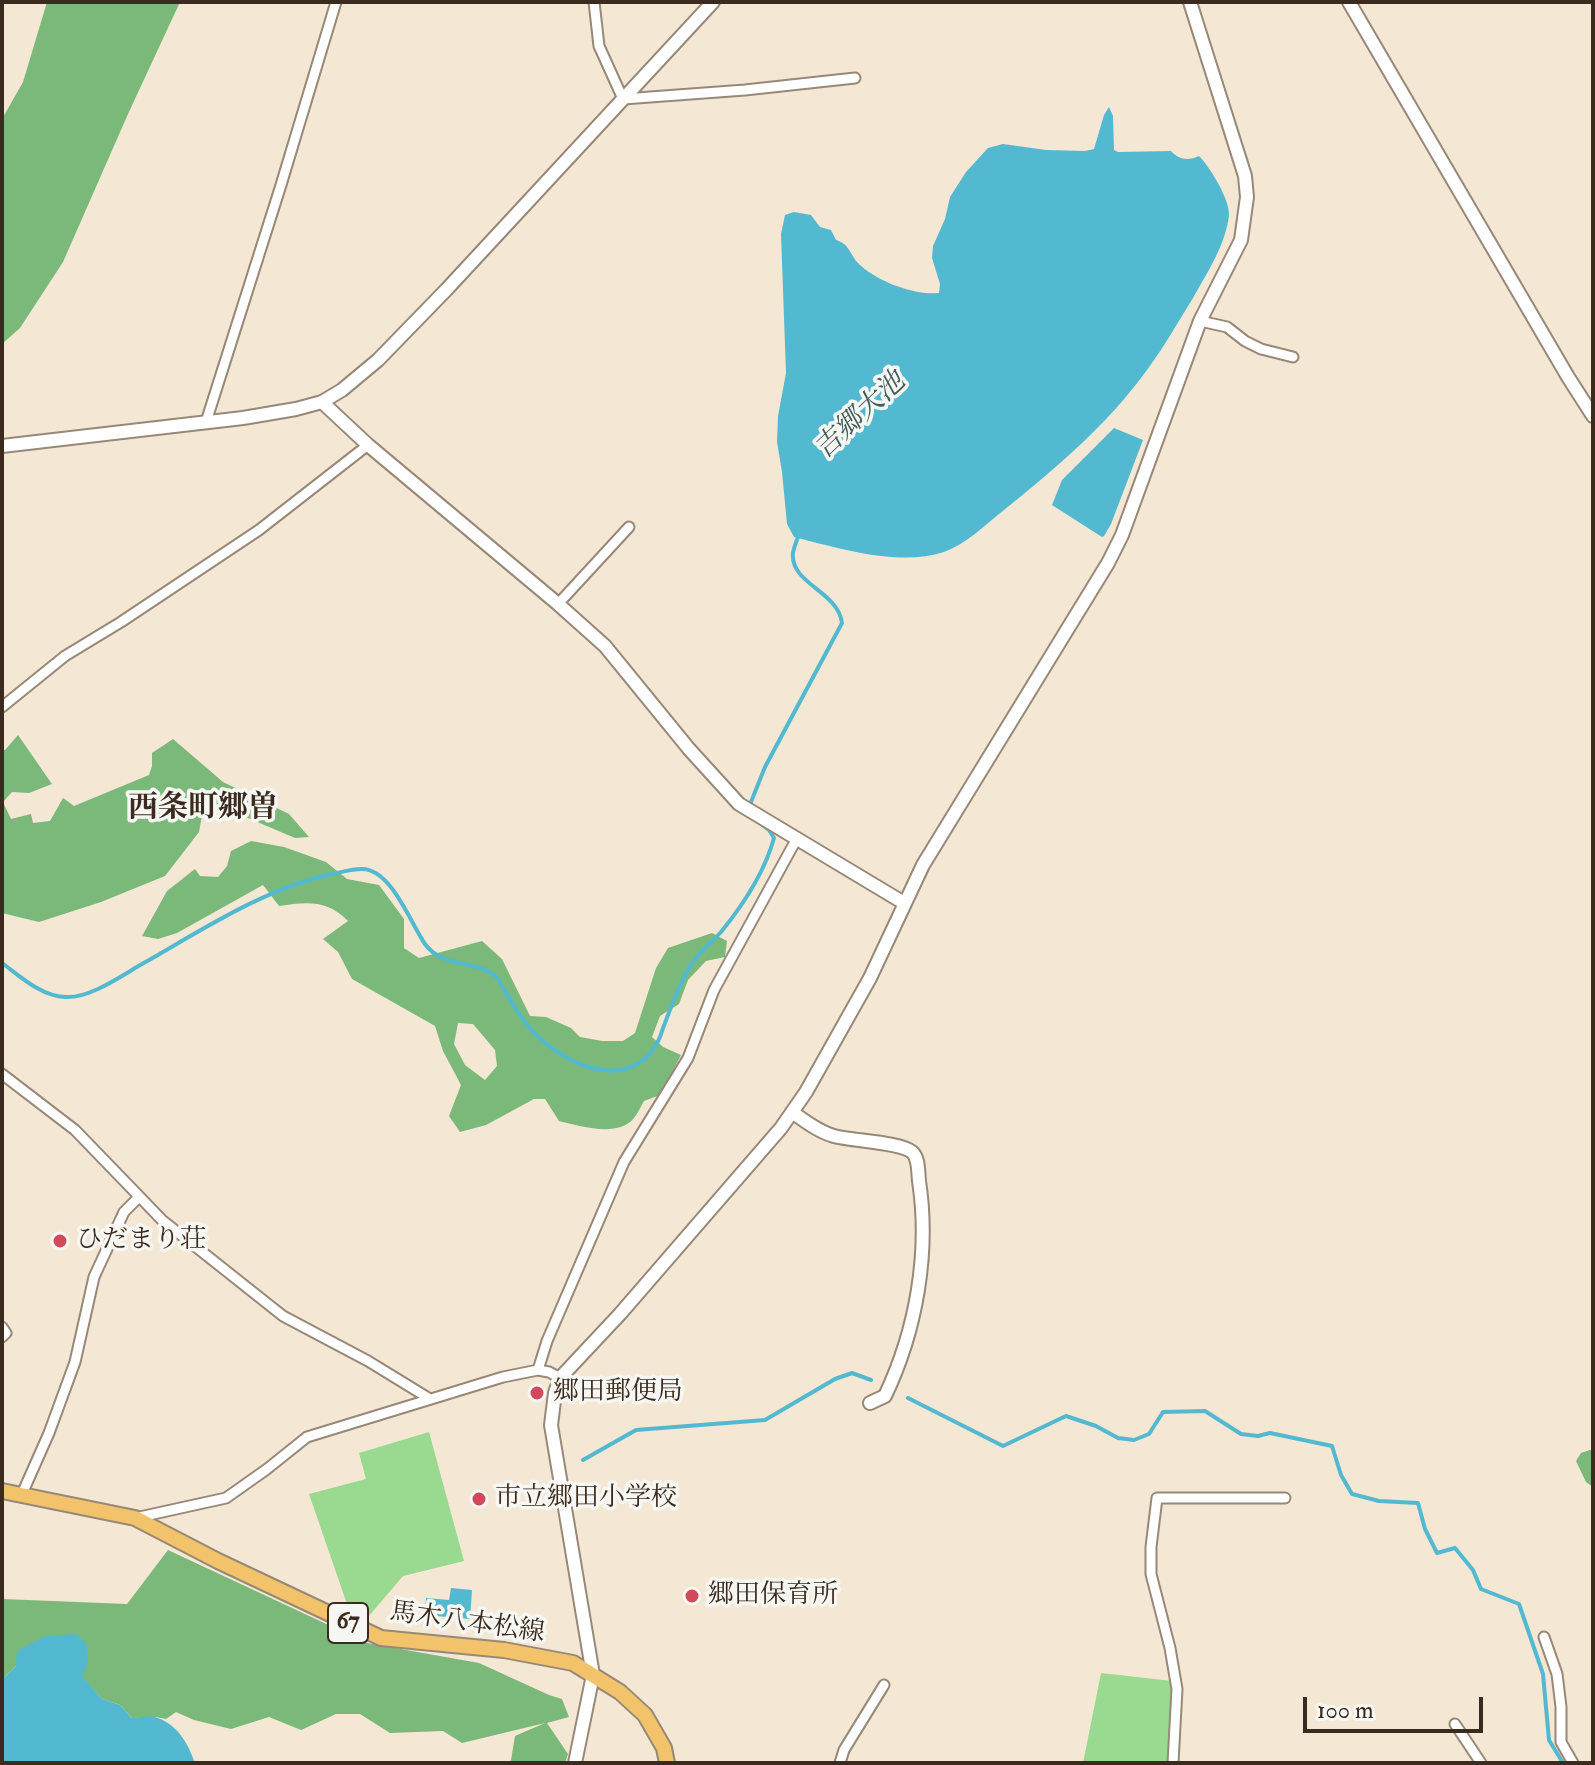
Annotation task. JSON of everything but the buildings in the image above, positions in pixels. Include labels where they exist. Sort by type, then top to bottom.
[{"type":"main road","name":"馬木八本松線","points":[[2,1491],[135,1518],[381,1638],[504,1650],[573,1663],[620,1692],[645,1715],[664,1748],[667,1763]]},
{"type":"street","points":[[206,422],[336,2]]},
{"type":"street","points":[[594,2],[599,46],[623,99]]},
{"type":"street","points":[[2,446],[296,409],[322,402],[342,390],[378,360],[713,2]]},
{"type":"street","points":[[575,1763],[593,1675],[551,1425],[560,1378],[620,1314],[781,1128],[806,1092],[870,978],[923,865],[1108,563],[1122,535],[1200,321],[1241,240],[1246,216],[1245,176],[1190,2]]},
{"type":"street","points":[[1349,2],[1593,416]]},
{"type":"street","points":[[623,99],[855,78]]},
{"type":"street","points":[[1200,321],[1227,327],[1261,349],[1293,357]]},
{"type":"street","points":[[322,402],[368,445],[605,646],[689,749],[739,804],[904,903]]},
{"type":"street","points":[[2,707],[65,656],[259,530],[368,445]]},
{"type":"street","points":[[558,604],[629,527]]},
{"type":"street","points":[[538,1370],[553,1326],[624,1162],[688,1058],[714,990],[796,840]]},
{"type":"street","points":[[2,1074],[75,1130],[162,1220],[283,1316],[368,1361],[430,1399]]},
{"type":"street","points":[[792,1112],[829,1135],[900,1147],[910,1150],[915,1156],[923,1203],[915,1308],[909,1336],[892,1382],[885,1396],[870,1403]]},
{"type":"street","points":[[22,1494],[75,1362],[94,1277],[124,1212],[139,1197]]},
{"type":"street","points":[[2,1327],[6,1333],[2,1337]]},
{"type":"street","points":[[135,1518],[226,1498],[307,1437],[503,1377],[538,1370],[560,1378]]},
{"type":"street","points":[[1173,1763],[1177,1689],[1151,1574],[1157,1498],[1285,1498]]},
{"type":"street","points":[[1544,1637],[1557,1674],[1561,1742],[1573,1763]]},
{"type":"street","points":[[840,1763],[844,1750],[884,1685]]},
{"type":"street","points":[[1455,1724],[1481,1763]]},
{"type":"green space","points":[[47,2],[180,2],[63,262],[20,328],[2,344],[2,119],[23,82]]},
{"type":"green space","points":[[18,735],[52,784],[29,793],[12,792],[3,802],[11,819],[31,814],[33,823],[50,821],[63,798],[74,806],[149,775],[152,753],[173,739],[223,782],[289,814],[309,837],[295,838],[222,807],[203,810],[199,832],[165,876],[101,902],[39,922],[2,913],[2,750]]},
{"type":"green space","points":[[251,841],[284,847],[326,862],[347,879],[379,885],[404,919],[404,948],[419,958],[482,941],[502,959],[530,1016],[546,1017],[571,1028],[580,1037],[623,1041],[635,1033],[656,968],[668,948],[712,933],[727,941],[725,957],[706,961],[688,980],[679,1004],[660,1016],[652,1037],[663,1047],[681,1055],[660,1095],[644,1101],[627,1124],[618,1128],[598,1129],[559,1121],[545,1099],[534,1099],[486,1125],[460,1132],[449,1116],[461,1085],[443,1051],[435,1026],[352,979],[338,952],[323,939],[348,921],[332,909],[307,903],[279,906],[263,885],[177,933],[158,939],[142,936],[167,891],[195,869],[200,876],[218,877],[227,866],[231,851]],"holes":[[[458,1023],[473,1024],[495,1050],[497,1066],[485,1080],[465,1065],[454,1044]]]},
{"type":"green space","points":[[429,1432],[464,1561],[403,1576],[368,1617],[348,1607],[309,1494],[366,1479],[359,1453]]},
{"type":"green space","points":[[1593,1449],[1593,1487],[1586,1482],[1576,1461],[1581,1453]]},
{"type":"green space","points":[[168,1550],[367,1643],[479,1663],[562,1699],[569,1717],[547,1723],[568,1754],[565,1763],[509,1763],[515,1736],[545,1723],[462,1743],[443,1731],[390,1733],[360,1714],[336,1714],[301,1730],[269,1717],[231,1729],[176,1712],[166,1719],[132,1718],[120,1705],[102,1699],[81,1676],[16,1666],[2,1677],[2,1599],[127,1604]]},
{"type":"green space","points":[[1101,1673],[1172,1681],[1169,1763],[1083,1763]]},
{"type":"water","name":"吉郷大池","points":[[1109,107],[1113,116],[1114,150],[1171,151],[1184,159],[1199,156],[1218,184],[1229,215],[1215,258],[1147,370],[1080,445],[982,528],[952,549],[926,556],[888,557],[794,537],[787,524],[777,442],[786,373],[781,234],[785,215],[794,212],[811,215],[820,227],[831,230],[836,240],[846,246],[864,269],[884,281],[918,292],[939,293],[940,284],[932,258],[933,246],[945,219],[950,197],[966,172],[988,148],[1003,144],[1046,150],[1094,149]]},
{"type":"water","points":[[1114,428],[1143,440],[1111,524],[1102,537],[1052,505],[1062,480]]},
{"type":"water","points":[[451,1588],[472,1590],[470,1619],[425,1615],[426,1598],[449,1600]]},
{"type":"water","points":[[76,1634],[86,1643],[88,1662],[82,1676],[102,1699],[120,1705],[132,1718],[145,1716],[165,1721],[186,1743],[195,1763],[2,1763],[2,1677],[16,1666],[17,1651],[45,1636]]},
{"type":"waterway","points":[[749,807],[765,767],[842,623],[832,603],[799,573],[794,564],[793,553],[799,534]]},
{"type":"waterway","points":[[2,963],[48,993],[74,997],[105,986],[257,900],[306,881],[362,869],[372,871],[391,887],[432,952],[450,961],[479,967],[496,977],[528,1026],[556,1051],[591,1068],[610,1071],[627,1068],[643,1060],[656,1045],[692,963],[729,922],[759,875],[774,838],[760,823]]},
{"type":"waterway","points":[[583,1460],[636,1430],[765,1420],[835,1379],[852,1373],[871,1380]]},
{"type":"waterway","points":[[908,1398],[1003,1446],[1066,1416],[1096,1426],[1118,1438],[1134,1440],[1149,1434],[1163,1412],[1205,1411],[1241,1434],[1258,1436],[1270,1433],[1332,1446],[1341,1475],[1352,1494],[1379,1501],[1418,1503],[1425,1529],[1437,1553],[1455,1548],[1473,1570],[1481,1589],[1519,1604],[1543,1674],[1549,1740],[1563,1763]]},
{"type":"place","name":"ひだまり荘","points":[[60,1241]]},
{"type":"place","name":"郷田郵便局","points":[[537,1393]]},
{"type":"place","name":"市立郷田小学校","points":[[479,1499]]},
{"type":"place","name":"郷田保育所","points":[[692,1596]]},
{"type":"district","name":"西条町郷曽","points":[[203,810]]}]
